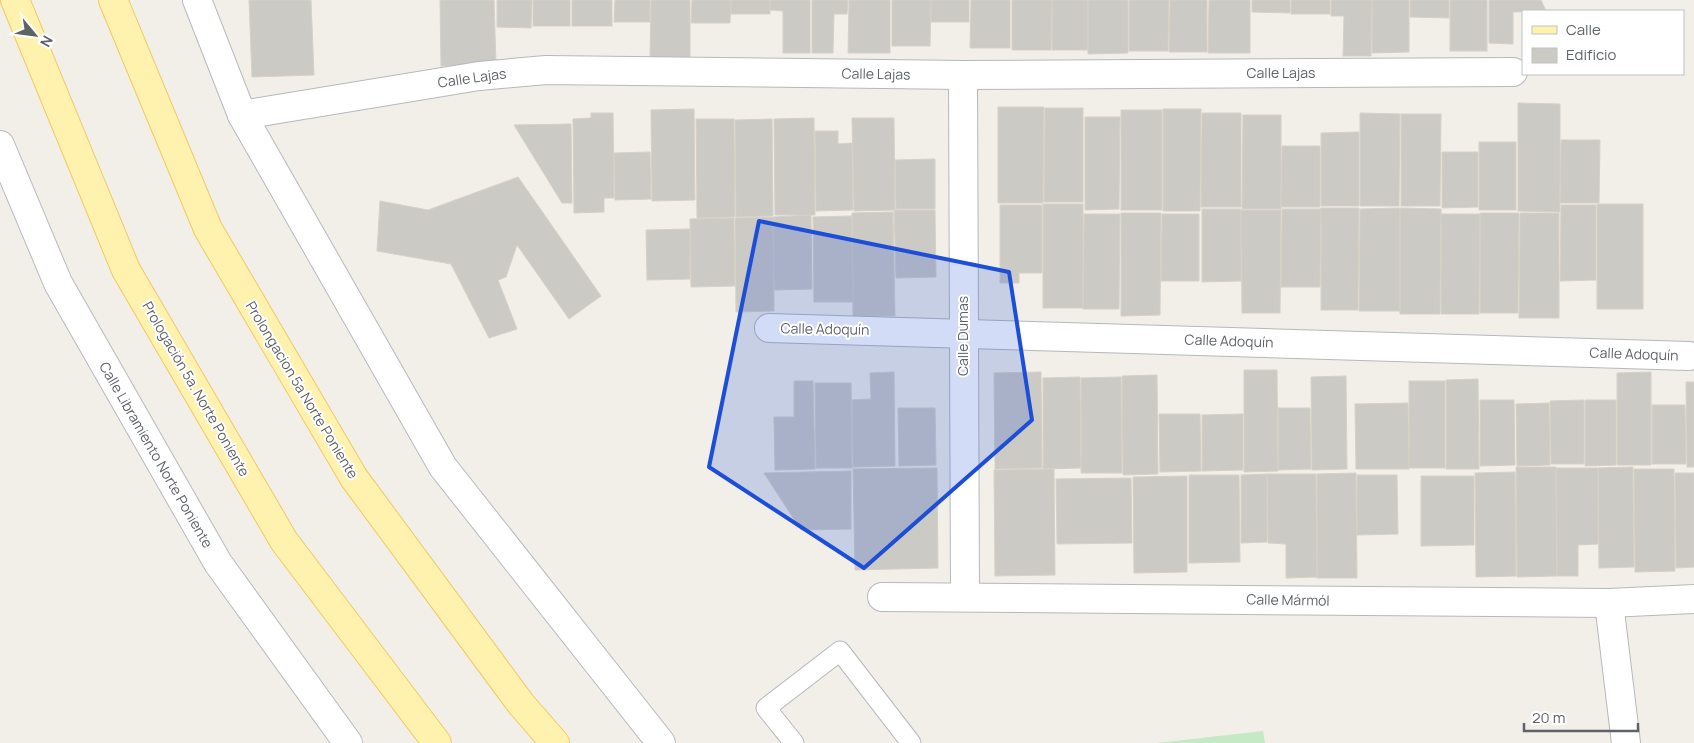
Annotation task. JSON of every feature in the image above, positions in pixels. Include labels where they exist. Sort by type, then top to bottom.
[{"type":"main road","name":"Prologación 5a. Norte Poniente","points":[[15,0],[126,270],[284,541],[438,743]]},
{"type":"main road","name":"Prolongacion 5a Norte Poniente","points":[[112,0],[208,229],[354,478],[521,704],[555,743]]},
{"type":"street","points":[[197,0],[242,115],[443,467],[661,743]]},
{"type":"street","name":"Calle Lajas","points":[[242,115],[479,76],[546,70],[962,75],[1513,72]]},
{"type":"street","name":"Calle Dumas","points":[[962,75],[965,597]]},
{"type":"street","name":"Calle Libramiento Norte Poniente","points":[[0,145],[58,283],[218,563],[348,743]]},
{"type":"street","name":"Calle Adoquín","points":[[769,328],[963,332],[1690,356]]},
{"type":"street","name":"Calle Mármól","points":[[882,597],[1609,603],[1694,599]]},
{"type":"street","points":[[1609,603],[1626,743]]},
{"type":"lane","points":[[794,743],[766,708],[840,651],[911,743]]},
{"type":"highlighted area","points":[[759,221],[1009,272],[1032,420],[864,568],[709,467]]},
{"type":"green space","points":[[1263,731],[1265,743],[1157,743]]},
{"type":"building","points":[[249,0],[311,0],[314,75],[252,77]]},
{"type":"building","points":[[440,0],[494,0],[496,65],[441,66]]},
{"type":"building","points":[[497,0],[532,0],[531,28],[497,27]]},
{"type":"building","points":[[533,0],[570,0],[570,26],[533,26]]},
{"type":"building","points":[[572,0],[612,0],[612,26],[572,26]]},
{"type":"building","points":[[615,0],[650,0],[650,22],[614,22]]},
{"type":"building","points":[[651,0],[690,0],[690,57],[650,57]]},
{"type":"building","points":[[692,0],[731,0],[730,23],[691,23]]},
{"type":"building","points":[[731,0],[770,0],[770,14],[731,14]]},
{"type":"building","points":[[770,0],[810,0],[810,53],[783,53],[783,11],[770,10]]},
{"type":"building","points":[[812,0],[848,0],[847,14],[834,14],[833,53],[812,53]]},
{"type":"building","points":[[849,0],[890,0],[890,53],[848,53]]},
{"type":"building","points":[[892,0],[931,0],[930,46],[892,46]]},
{"type":"building","points":[[931,0],[969,0],[969,22],[931,22]]},
{"type":"building","points":[[971,0],[1010,0],[1010,48],[970,48]]},
{"type":"building","points":[[1012,0],[1052,0],[1051,50],[1012,50]]},
{"type":"building","points":[[1052,0],[1088,0],[1088,50],[1052,50]]},
{"type":"building","points":[[1088,0],[1128,0],[1128,53],[1088,54]]},
{"type":"building","points":[[1129,0],[1169,0],[1168,51],[1129,51]]},
{"type":"building","points":[[1170,0],[1207,0],[1207,52],[1169,52]]},
{"type":"building","points":[[1209,0],[1250,0],[1250,53],[1208,53]]},
{"type":"building","points":[[1252,0],[1290,0],[1290,13],[1252,12]]},
{"type":"building","points":[[1291,0],[1330,0],[1330,14],[1291,14]]},
{"type":"building","points":[[1331,0],[1372,0],[1371,56],[1343,56],[1344,16],[1331,16]]},
{"type":"building","points":[[1372,0],[1409,0],[1409,52],[1372,53]]},
{"type":"building","points":[[1410,0],[1449,0],[1449,18],[1410,17]]},
{"type":"building","points":[[1450,0],[1487,0],[1487,51],[1450,51]]},
{"type":"building","points":[[1489,0],[1541,0],[1546,10],[1513,12],[1513,44],[1489,43]]},
{"type":"building","points":[[1518,103],[1560,104],[1560,212],[1518,211]]},
{"type":"building","points":[[998,107],[1044,107],[1043,203],[998,203]]},
{"type":"building","points":[[1045,108],[1083,108],[1083,202],[1044,202]]},
{"type":"building","points":[[694,109],[695,200],[652,201],[651,110]]},
{"type":"building","points":[[1163,109],[1201,109],[1200,211],[1163,211]]},
{"type":"building","points":[[1121,110],[1162,110],[1162,210],[1121,210]]},
{"type":"building","points":[[591,113],[613,113],[614,198],[604,198],[604,212],[574,213],[573,119],[591,118]]},
{"type":"building","points":[[1202,113],[1241,113],[1241,207],[1201,207]]},
{"type":"building","points":[[1360,113],[1400,114],[1399,206],[1360,206]]},
{"type":"building","points":[[1401,114],[1441,114],[1440,206],[1401,206]]},
{"type":"building","points":[[1243,115],[1281,115],[1281,209],[1242,209]]},
{"type":"building","points":[[1085,117],[1120,117],[1119,209],[1085,210]]},
{"type":"building","points":[[814,118],[815,215],[775,215],[774,119]]},
{"type":"building","points":[[852,118],[894,118],[895,210],[854,211]]},
{"type":"building","points":[[696,119],[734,119],[735,217],[697,218]]},
{"type":"building","points":[[772,119],[773,216],[736,217],[735,120]]},
{"type":"building","points":[[571,124],[572,203],[562,203],[514,125]]},
{"type":"building","points":[[815,131],[838,131],[838,144],[852,143],[853,210],[816,211]]},
{"type":"building","points":[[1359,132],[1359,206],[1321,206],[1321,133]]},
{"type":"building","points":[[1561,140],[1600,140],[1599,203],[1560,203]]},
{"type":"building","points":[[1479,142],[1516,142],[1516,210],[1479,210]]},
{"type":"building","points":[[1282,146],[1320,146],[1320,207],[1281,207]]},
{"type":"building","points":[[650,152],[651,199],[615,200],[614,153]]},
{"type":"building","points":[[1442,152],[1478,152],[1478,207],[1442,208]]},
{"type":"building","points":[[935,159],[935,209],[896,209],[895,160]]},
{"type":"building","points":[[518,177],[601,296],[569,319],[517,245],[506,277],[498,280],[517,329],[489,338],[451,264],[377,251],[380,201],[428,210]]},
{"type":"building","points":[[1043,204],[1083,204],[1083,308],[1043,308]]},
{"type":"building","points":[[1597,204],[1643,204],[1643,309],[1597,309]]},
{"type":"building","points":[[1000,205],[1042,205],[1042,273],[1019,273],[1019,283],[1000,283]]},
{"type":"building","points":[[1561,205],[1596,205],[1596,280],[1560,281]]},
{"type":"building","points":[[1321,208],[1359,208],[1358,310],[1321,310]]},
{"type":"building","points":[[1400,208],[1400,311],[1359,311],[1360,209]]},
{"type":"building","points":[[1400,208],[1441,209],[1440,314],[1400,314]]},
{"type":"building","points":[[1202,209],[1241,209],[1241,281],[1202,282]]},
{"type":"building","points":[[1282,209],[1321,209],[1320,287],[1281,287]]},
{"type":"building","points":[[894,210],[935,210],[936,277],[896,278]]},
{"type":"building","points":[[1241,210],[1281,210],[1280,313],[1242,313]]},
{"type":"building","points":[[893,212],[895,316],[853,316],[852,213]]},
{"type":"building","points":[[1121,213],[1161,213],[1160,315],[1121,316]]},
{"type":"building","points":[[1480,213],[1519,213],[1518,313],[1480,313]]},
{"type":"building","points":[[1520,213],[1559,213],[1559,318],[1519,318]]},
{"type":"building","points":[[1084,214],[1120,214],[1119,309],[1083,309]]},
{"type":"building","points":[[1162,214],[1199,214],[1199,281],[1161,281]]},
{"type":"building","points":[[1441,214],[1480,214],[1479,314],[1441,314]]},
{"type":"building","points":[[811,215],[812,289],[774,290],[773,217]]},
{"type":"building","points":[[852,216],[853,302],[814,302],[813,217]]},
{"type":"building","points":[[773,217],[774,311],[736,312],[735,218]]},
{"type":"building","points":[[734,218],[735,286],[691,287],[690,219]]},
{"type":"building","points":[[690,229],[690,279],[647,280],[646,230]]},
{"type":"building","points":[[1244,370],[1277,370],[1278,471],[1244,472]]},
{"type":"building","points":[[894,372],[895,466],[853,467],[852,400],[871,399],[870,373]]},
{"type":"building","points":[[1041,372],[1042,468],[995,469],[994,373]]},
{"type":"building","points":[[1651,372],[1651,465],[1617,465],[1617,373]]},
{"type":"building","points":[[1157,375],[1158,474],[1123,475],[1122,376]]},
{"type":"building","points":[[1346,376],[1347,469],[1312,470],[1311,377]]},
{"type":"building","points":[[1080,377],[1081,468],[1043,469],[1043,378]]},
{"type":"building","points":[[1121,377],[1122,473],[1081,473],[1081,378]]},
{"type":"building","points":[[1478,379],[1479,469],[1446,469],[1446,380]]},
{"type":"building","points":[[794,381],[813,381],[815,469],[775,470],[774,417],[794,417]]},
{"type":"building","points":[[1409,381],[1445,381],[1445,468],[1409,468]]},
{"type":"building","points":[[1686,382],[1694,382],[1694,467],[1687,467]]},
{"type":"building","points":[[815,383],[851,383],[852,468],[816,468]]},
{"type":"building","points":[[1480,400],[1514,400],[1515,465],[1480,466]]},
{"type":"building","points":[[1584,400],[1584,464],[1551,464],[1550,401]]},
{"type":"building","points":[[1585,400],[1616,400],[1616,465],[1585,466]]},
{"type":"building","points":[[1408,403],[1409,469],[1356,469],[1355,404]]},
{"type":"building","points":[[1549,403],[1550,465],[1517,466],[1516,404]]},
{"type":"building","points":[[1652,405],[1685,405],[1686,464],[1652,464]]},
{"type":"building","points":[[898,408],[935,408],[936,465],[899,466]]},
{"type":"building","points":[[1278,408],[1310,408],[1311,469],[1278,470]]},
{"type":"building","points":[[1159,414],[1200,414],[1201,471],[1160,472]]},
{"type":"building","points":[[1243,414],[1243,470],[1202,471],[1202,415]]},
{"type":"building","points":[[1516,467],[1556,467],[1557,576],[1517,577]]},
{"type":"building","points":[[1633,467],[1634,567],[1599,568],[1598,468]]},
{"type":"building","points":[[937,468],[938,568],[855,570],[853,469]]},
{"type":"building","points":[[1556,468],[1598,468],[1598,544],[1578,545],[1578,576],[1557,576]]},
{"type":"building","points":[[1054,469],[1055,575],[995,576],[994,470]]},
{"type":"building","points":[[1634,469],[1674,469],[1675,571],[1635,572]]},
{"type":"building","points":[[851,471],[851,529],[801,530],[764,473]]},
{"type":"building","points":[[1515,472],[1516,576],[1476,577],[1475,473]]},
{"type":"building","points":[[1356,473],[1357,578],[1317,578],[1317,474]]},
{"type":"building","points":[[1675,473],[1694,473],[1694,567],[1676,568]]},
{"type":"building","points":[[1267,474],[1316,474],[1317,577],[1286,578],[1286,544],[1268,543]]},
{"type":"building","points":[[1267,474],[1267,542],[1241,543],[1241,475]]},
{"type":"building","points":[[1189,475],[1239,475],[1240,562],[1189,563]]},
{"type":"building","points":[[1357,475],[1397,475],[1398,534],[1357,535]]},
{"type":"building","points":[[1187,476],[1187,572],[1134,573],[1133,477]]},
{"type":"building","points":[[1421,476],[1474,476],[1474,545],[1421,546]]},
{"type":"building","points":[[1131,478],[1132,543],[1057,544],[1056,479]]}]
